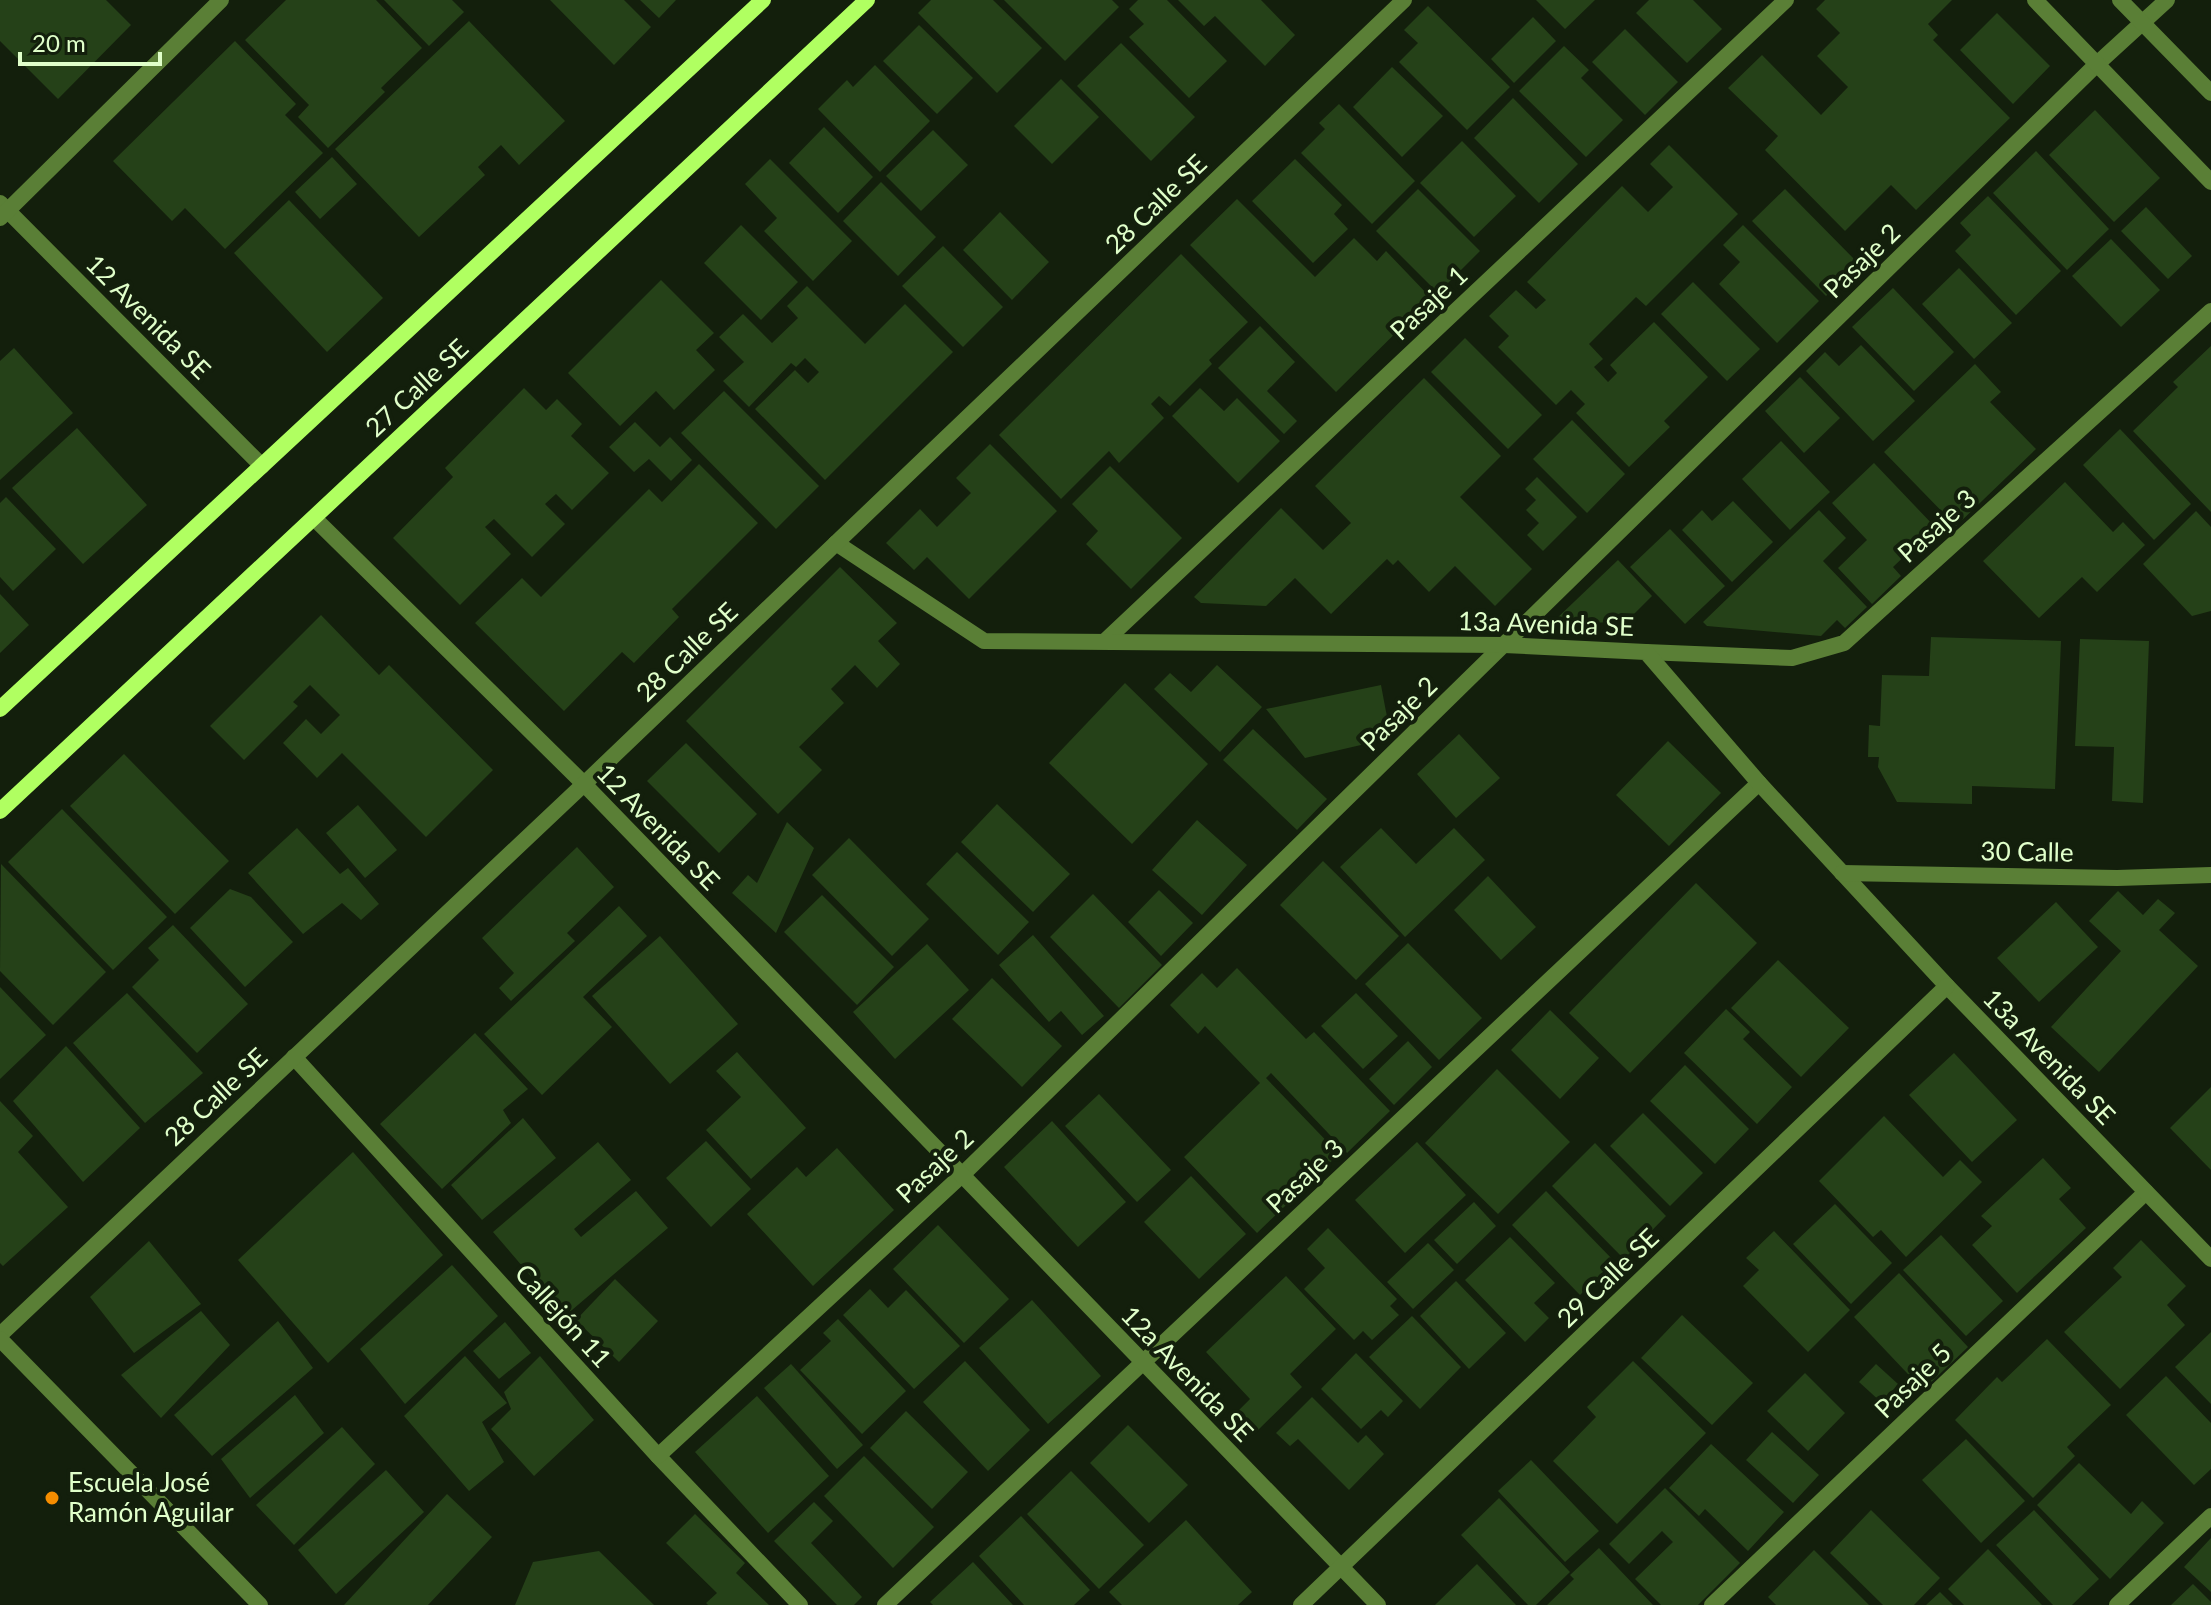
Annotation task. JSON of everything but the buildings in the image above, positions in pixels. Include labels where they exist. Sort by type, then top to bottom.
[{"type":"main road","name":"27 Calle SE","points":[[0,709],[763,0]]},
{"type":"main road","name":"27 Calle SE","points":[[0,811],[867,0]]},
{"type":"street","points":[[2,211],[221,0]]},
{"type":"street","name":"28 Calle SE","points":[[0,1337],[1404,0]]},
{"type":"street","name":"Pasaje 1","points":[[1105,641],[1786,0]]},
{"type":"street","points":[[2035,0],[2211,182]]},
{"type":"street","points":[[2120,0],[2211,93]]},
{"type":"street","name":"Pasaje 2","points":[[658,1456],[962,1175],[2097,64],[2167,0]]},
{"type":"street","name":"12 Avenida SE","points":[[2,211],[262,466]]},
{"type":"street","name":"Pasaje 3","points":[[1646,652],[1792,658],[1844,643],[2211,311]]},
{"type":"street","name":"12 Avenida SE","points":[[314,518],[584,784],[962,1175]]},
{"type":"street","name":"13a Avenida SE","points":[[836,543],[984,641],[1504,645],[1646,652],[1759,783],[1947,986],[2211,1259]]},
{"type":"street","name":"Pasaje 3","points":[[885,1605],[1759,783]]},
{"type":"street","name":"30 Calle","points":[[1842,873],[2117,878],[2211,875]]},
{"type":"street","name":"29 Calle SE","points":[[1301,1605],[1947,986]]},
{"type":"street","name":"Callejón 11","points":[[294,1057],[658,1456],[800,1605]]},
{"type":"street","name":"12a Avenida SE","points":[[962,1175],[1378,1605]]},
{"type":"street","name":"Pasaje 5","points":[[1712,1605],[2146,1192]]},
{"type":"street","points":[[0,1337],[260,1605]]},
{"type":"street","points":[[2117,1605],[2211,1516]]},
{"type":"place","name":"Escuela José Ramón Aguilar","points":[[52,1498]]}]
